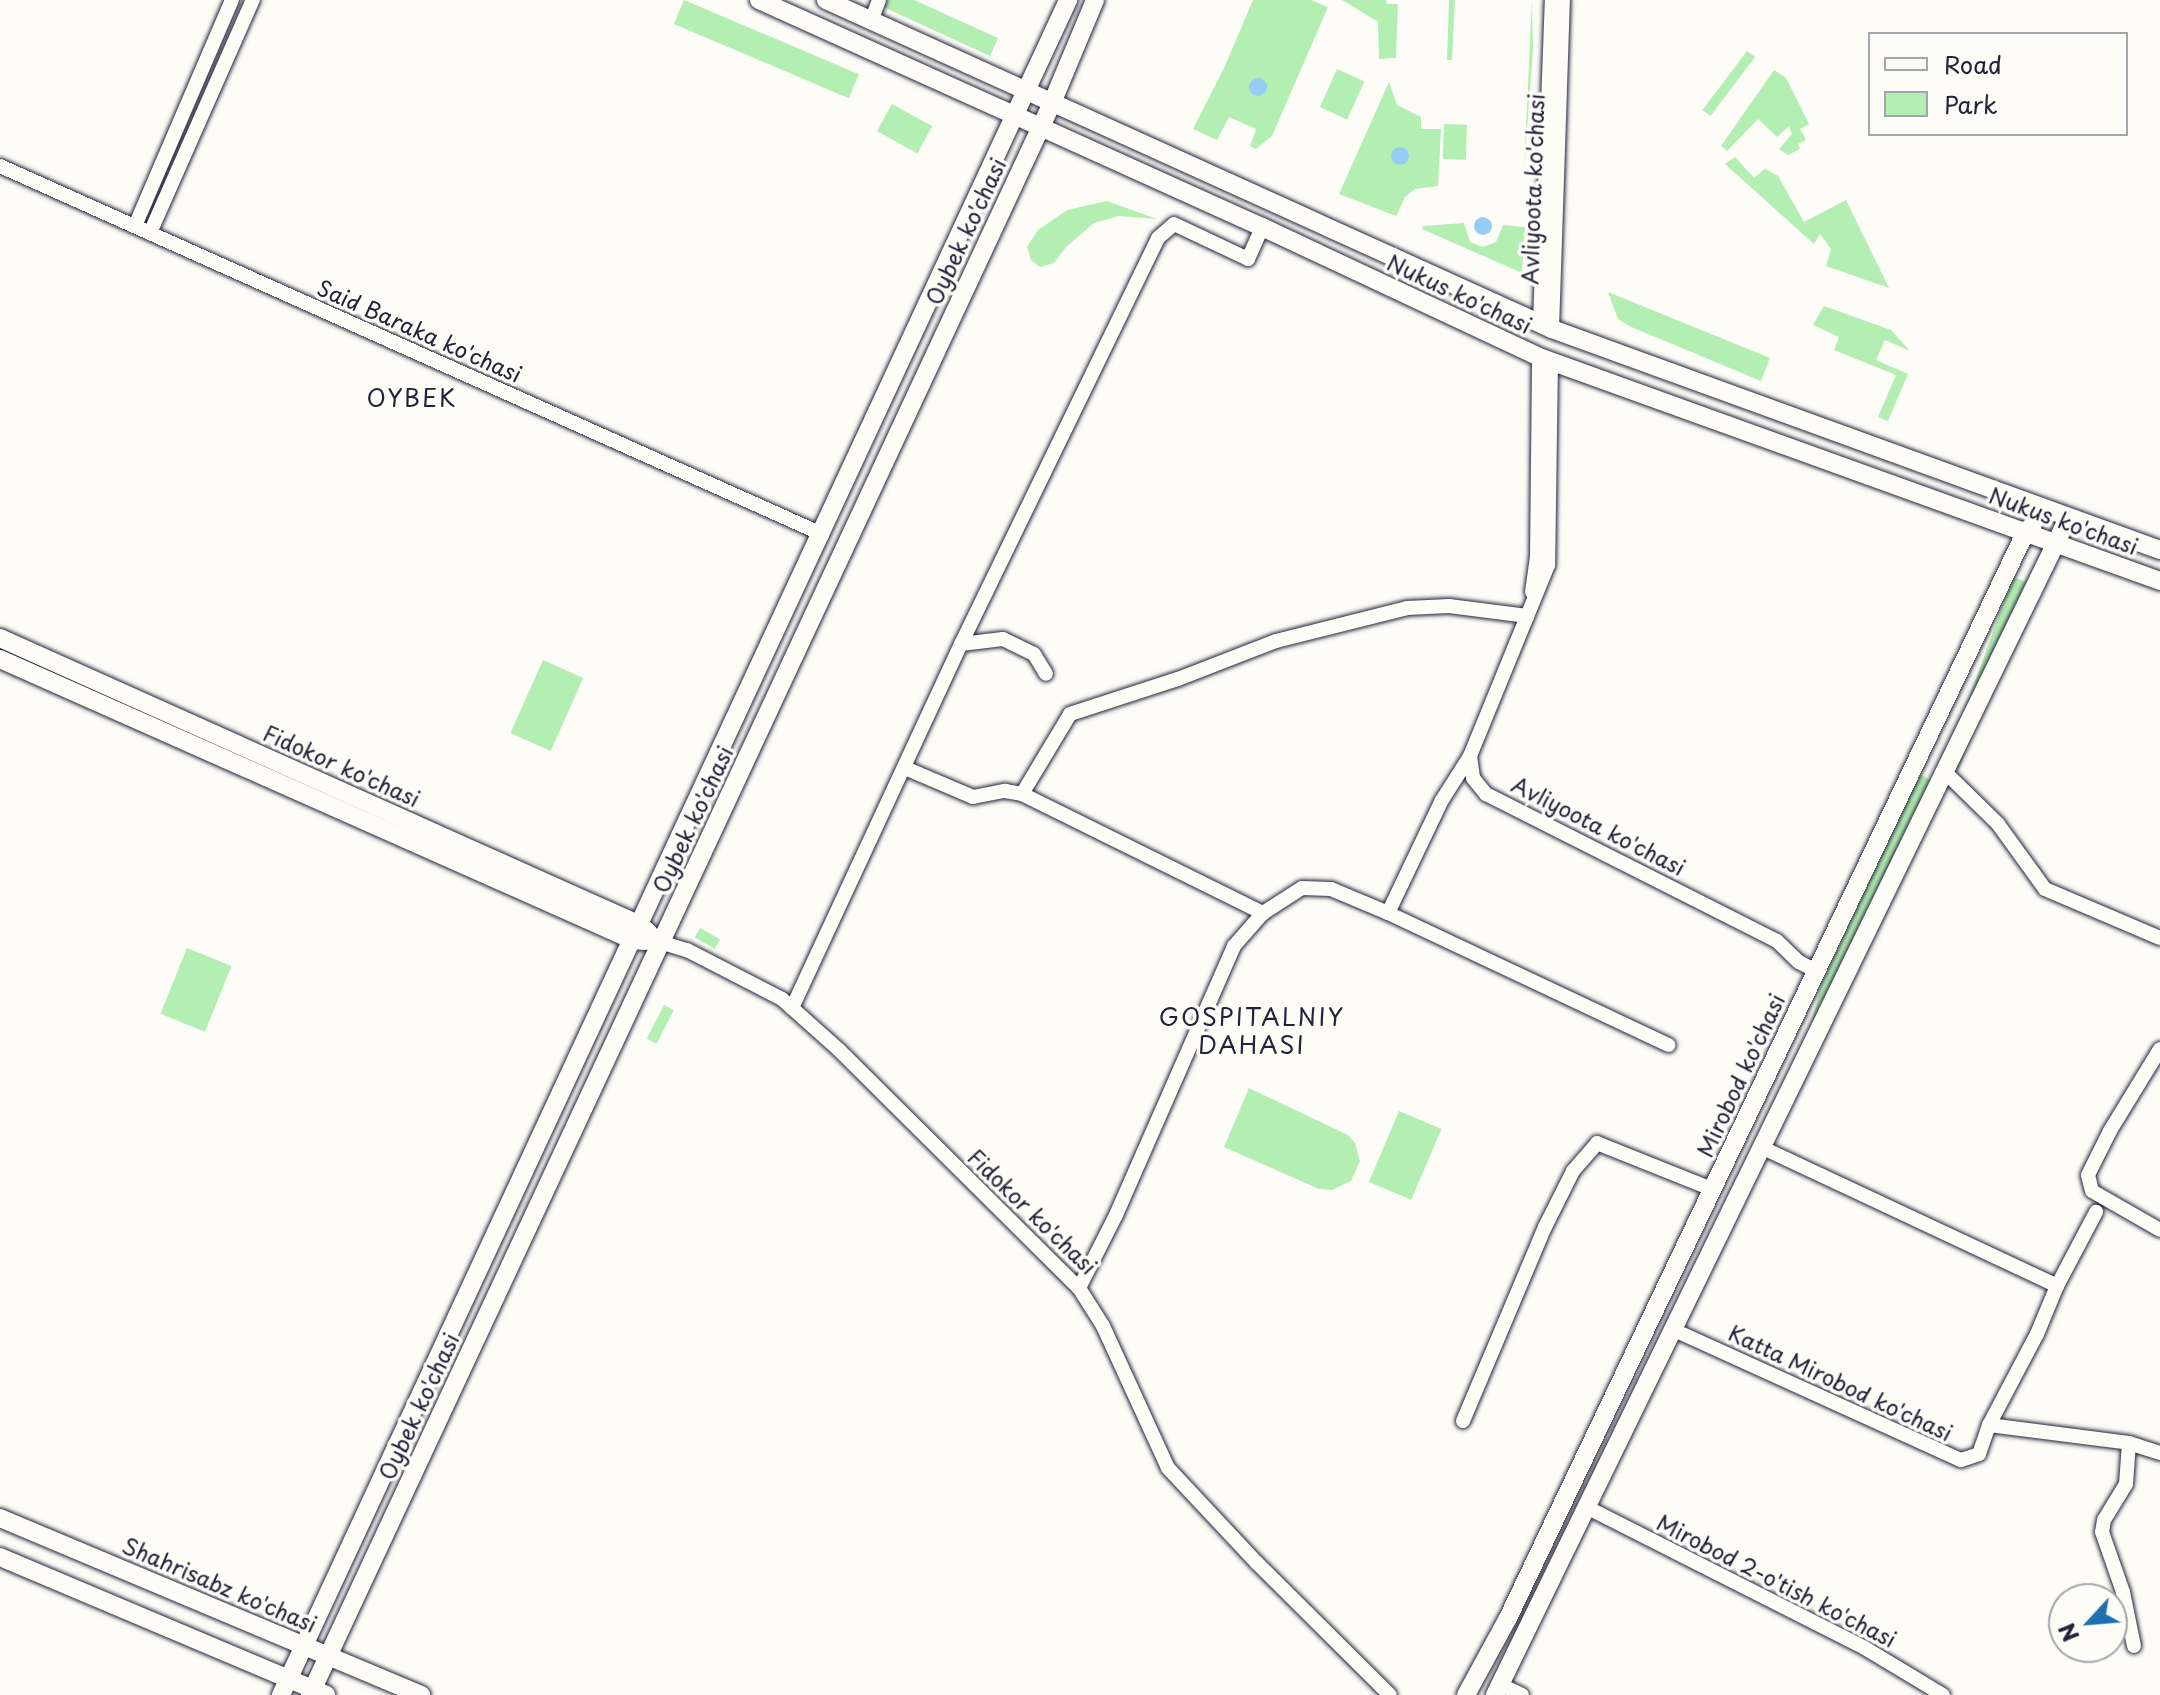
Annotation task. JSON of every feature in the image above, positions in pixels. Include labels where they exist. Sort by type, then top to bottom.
[{"type":"main road","name":"Nukus ko'chasi","points":[[759,0],[1262,227],[1545,359],[2160,581]]},
{"type":"main road","name":"Nukus ko'chasi","points":[[826,0],[1546,326],[2160,550]]},
{"type":"main road","name":"Oybek ko'chasi","points":[[285,1687],[1017,116],[1068,0]]},
{"type":"main road","name":"Oybek ko'chasi","points":[[316,1693],[328,1656],[1041,127],[1095,0]]},
{"type":"main road","name":"Avliyoota ko'chasi","points":[[1545,359],[1546,326]]},
{"type":"main road","name":"Mirobod ko'chasi","points":[[1466,1695],[1496,1643],[2026,531],[2049,512]]},
{"type":"main road","points":[[2049,512],[2058,543]]},
{"type":"main road","points":[[1498,1690],[2068,518]]},
{"type":"main road","name":"Fidokor ko'chasi","points":[[0,638],[637,933]]},
{"type":"main road","name":"Fidokor ko'chasi","points":[[0,659],[660,942]]},
{"type":"main road","points":[[1757,1095],[1773,1095],[1783,1108]]},
{"type":"main road","name":"Shahrisabz ko'chasi","points":[[0,1518],[421,1695]]},
{"type":"main road","points":[[1549,1532],[1557,1543],[1571,1542]]},
{"type":"main road","points":[[0,1557],[285,1687],[316,1693]]},
{"type":"street","points":[[135,226],[232,0]]},
{"type":"street","points":[[150,233],[253,0]]},
{"type":"street","points":[[871,21],[879,0]]},
{"type":"street","name":"Avliyoota ko'chasi","points":[[1546,326],[1552,0]]},
{"type":"street","name":"Avliyoota ko'chasi","points":[[1546,326],[1563,0]]},
{"type":"street","name":"Said Baraka ko'chasi","points":[[0,166],[822,534]]},
{"type":"street","points":[[792,1008],[961,644],[1158,238],[1174,224],[1248,259],[1262,227]]},
{"type":"street","name":"Avliyoota ko'chasi","points":[[1545,359],[1537,556],[1527,616],[1470,756],[1473,778],[1486,794],[1777,941],[1799,962],[1816,971]]},
{"type":"street","points":[[1022,794],[1070,714],[1178,679],[1276,641],[1407,608],[1449,606],[1527,616]]},
{"type":"street","points":[[961,644],[1003,639],[1034,654],[1046,674]]},
{"type":"street","points":[[1388,913],[1446,794],[1470,756]]},
{"type":"street","points":[[905,768],[973,797],[1005,791],[1022,794],[1263,913]]},
{"type":"street","points":[[1946,773],[1998,824],[2045,889],[2160,938]]},
{"type":"street","points":[[1446,794],[1465,788],[1486,794]]},
{"type":"street","points":[[1079,1288],[1116,1215],[1228,959],[1242,935],[1263,913],[1293,892],[1312,886],[1331,889],[1668,1045]]},
{"type":"street","name":"Fidokor ko'chasi","points":[[660,942],[687,950],[782,999],[1079,1288],[1103,1326],[1168,1468],[1257,1563],[1390,1695]]},
{"type":"street","points":[[2160,1049],[2089,1167],[2092,1191],[2160,1230]]},
{"type":"street","points":[[1463,1421],[1545,1227],[1573,1171],[1597,1143],[1712,1189]]},
{"type":"street","points":[[1763,1148],[2057,1286]]},
{"type":"street","points":[[1989,1425],[2096,1212]]},
{"type":"street","name":"Katta Mirobod ko'chasi","points":[[1674,1330],[1954,1458],[1967,1460],[1979,1454],[1989,1425],[2129,1443],[2160,1453]]},
{"type":"street","points":[[2129,1443],[2126,1484],[2104,1520],[2102,1532],[2123,1592],[2134,1646]]},
{"type":"street","name":"Mirobod 2-o'tish ko'chasi","points":[[1588,1508],[1865,1648],[1943,1695]]},
{"type":"street","points":[[1498,1690],[1522,1695]]},
{"type":"green space","points":[[684,0],[859,74],[849,98],[674,24]]},
{"type":"green space","points":[[883,0],[914,0],[998,38],[990,56],[881,6]]},
{"type":"green space","points":[[1253,0],[1311,0],[1328,7],[1272,136],[1256,149],[1250,146],[1256,129],[1229,117],[1217,140],[1193,129],[1225,66]]},
{"type":"green space","points":[[1342,0],[1386,0],[1387,4],[1398,4],[1396,58],[1379,59],[1378,22]]},
{"type":"green space","points":[[1449,0],[1455,0],[1452,60],[1447,60]]},
{"type":"green space","points":[[1532,0],[1533,50],[1524,171]]},
{"type":"green space","points":[[1747,51],[1755,57],[1710,116],[1702,110]]},
{"type":"green space","points":[[1337,69],[1364,81],[1347,120],[1320,107]]},
{"type":"green space","points":[[1774,70],[1786,78],[1809,124],[1800,129],[1806,140],[1798,144],[1800,149],[1788,155],[1779,149],[1792,134],[1789,126],[1777,137],[1758,119],[1727,151],[1721,146]]},
{"type":"green space","points":[[1389,82],[1397,105],[1421,117],[1421,129],[1441,129],[1438,186],[1415,189],[1405,197],[1396,216],[1339,194]]},
{"type":"green space","points":[[892,104],[932,126],[917,153],[877,131]]},
{"type":"green space","points":[[1444,124],[1467,125],[1466,160],[1443,159]]},
{"type":"green space","points":[[1735,157],[1754,178],[1765,169],[1778,176],[1804,222],[1846,200],[1889,288],[1826,266],[1831,249],[1820,234],[1814,244],[1725,164]]},
{"type":"green space","points":[[1107,201],[1157,219],[1119,216],[1094,223],[1066,247],[1054,263],[1040,267],[1031,260],[1027,247],[1038,230],[1067,210]]},
{"type":"green space","points":[[1464,223],[1470,242],[1483,247],[1496,242],[1503,225],[1525,227],[1522,273],[1422,229],[1423,226]]},
{"type":"green space","points":[[1608,292],[1770,358],[1761,381],[1629,326],[1618,319]]},
{"type":"green space","points":[[1824,306],[1891,330],[1910,351],[1885,340],[1876,360],[1908,374],[1888,421],[1878,417],[1896,375],[1834,350],[1839,337],[1813,325]]},
{"type":"green space","points":[[2013,577],[2027,582],[1959,769],[1945,764]]},
{"type":"green space","points":[[543,660],[583,678],[551,751],[510,733]]},
{"type":"green space","points":[[1920,774],[1932,781],[1833,990],[1812,1022],[1821,985]]},
{"type":"green space","points":[[700,928],[720,939],[715,949],[695,938]]},
{"type":"green space","points":[[187,948],[232,966],[205,1032],[160,1014]]},
{"type":"green space","points":[[664,1005],[674,1010],[657,1044],[647,1039]]},
{"type":"green space","points":[[1249,1088],[1348,1135],[1355,1143],[1360,1161],[1351,1181],[1332,1190],[1319,1189],[1224,1147]]},
{"type":"green space","points":[[1399,1111],[1441,1129],[1411,1200],[1369,1182]]},
{"type":"water","points":[[1258,78],[1267,87],[1258,96],[1249,87]]},
{"type":"water","points":[[1400,147],[1409,156],[1400,165],[1391,156]]},
{"type":"water","points":[[1479,217],[1487,217],[1492,226],[1490,233],[1479,235],[1474,230],[1474,222]]},
{"type":"district","name":"OYBEK","points":[[412,398]]},
{"type":"district","name":"GOSPITALNIY DAHASI","points":[[1252,1031]]}]
